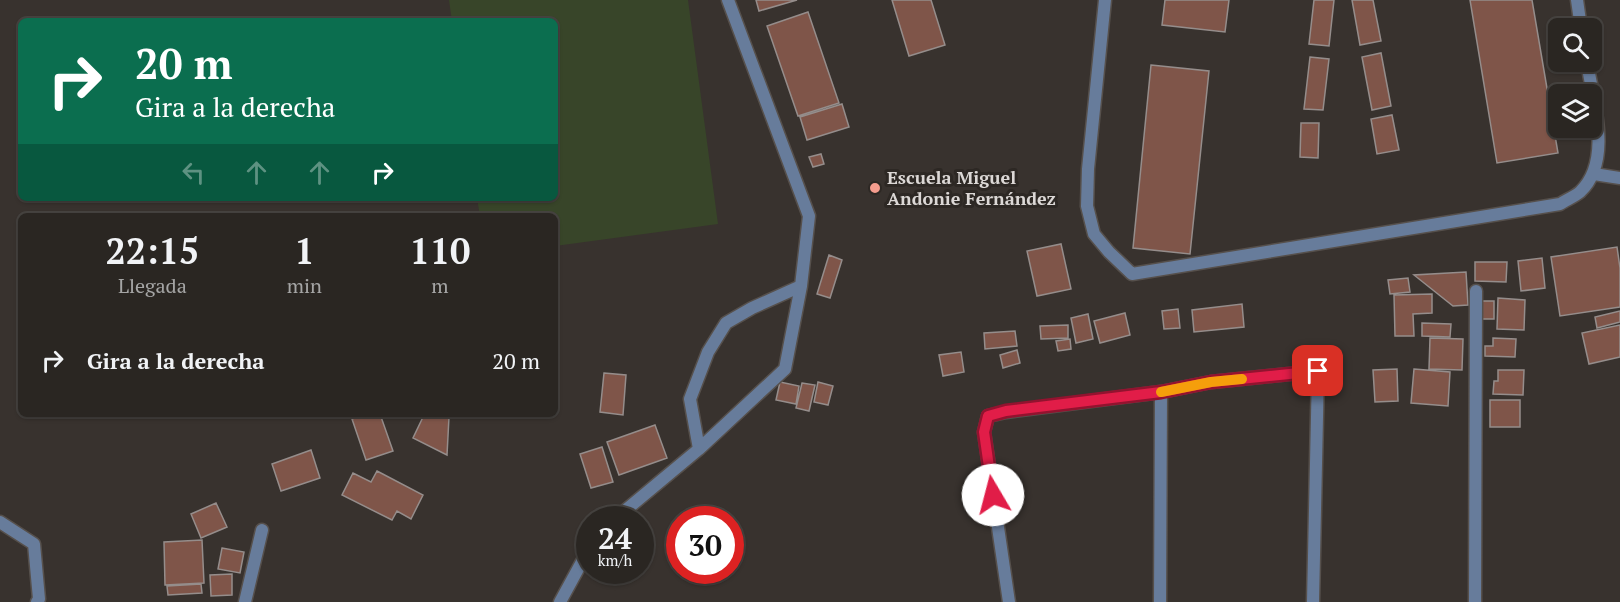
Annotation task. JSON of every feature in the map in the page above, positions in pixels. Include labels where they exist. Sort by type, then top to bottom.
[{"type":"street","points":[[631,506],[699,449],[785,369],[801,286],[809,216],[728,0]]},
{"type":"street","points":[[1105,0],[1088,169],[1087,206],[1094,234],[1132,274],[1560,204],[1580,192],[1594,174],[1600,143],[1589,72]]},
{"type":"street","points":[[1577,0],[1580,18]]},
{"type":"street","points":[[1594,174],[1620,178]]},
{"type":"street","points":[[699,449],[690,399],[708,352],[726,323],[752,308],[801,286]]},
{"type":"street","points":[[1475,602],[1476,291]]},
{"type":"street","points":[[1009,602],[984,432],[988,416],[1006,411],[1161,392],[1211,382],[1318,371],[1313,602]]},
{"type":"street","points":[[1160,602],[1161,392]]},
{"type":"street","points":[[0,522],[33,544],[39,599],[37,602]]},
{"type":"street","points":[[244,602],[262,530]]},
{"type":"street","points":[[560,602],[576,573]]},
{"type":"green space","points":[[449,0],[688,0],[718,224],[558,246],[558,213],[480,213],[478,201],[558,201],[558,18],[452,18]]},
{"type":"building","points":[[756,0],[797,0],[759,11]]},
{"type":"building","points":[[892,0],[931,0],[945,45],[909,56]]},
{"type":"building","points":[[1165,0],[1229,0],[1225,32],[1162,25]]},
{"type":"building","points":[[1314,0],[1334,0],[1329,46],[1309,44]]},
{"type":"building","points":[[1352,0],[1373,0],[1381,41],[1360,45]]},
{"type":"building","points":[[1470,0],[1532,0],[1548,94],[1548,138],[1555,138],[1558,153],[1497,163]]},
{"type":"building","points":[[808,12],[839,103],[798,116],[767,26]]},
{"type":"building","points":[[1381,53],[1391,106],[1372,110],[1362,57]]},
{"type":"building","points":[[1310,57],[1329,59],[1323,110],[1304,109]]},
{"type":"building","points":[[1151,65],[1209,71],[1190,254],[1133,248]]},
{"type":"building","points":[[842,104],[849,127],[807,140],[800,117]]},
{"type":"building","points":[[1392,115],[1399,150],[1377,154],[1371,119]]},
{"type":"building","points":[[1301,123],[1319,123],[1318,158],[1300,157]]},
{"type":"building","points":[[821,154],[824,164],[813,167],[809,157]]},
{"type":"building","points":[[1061,244],[1071,289],[1037,296],[1027,251]]},
{"type":"building","points":[[1617,247],[1620,268],[1620,307],[1560,316],[1551,257]]},
{"type":"building","points":[[829,255],[842,260],[830,298],[817,294]]},
{"type":"building","points":[[1542,258],[1545,288],[1521,291],[1518,261]]},
{"type":"building","points":[[1475,262],[1507,262],[1506,282],[1475,281]]},
{"type":"building","points":[[1466,272],[1468,305],[1453,306],[1414,275]]},
{"type":"building","points":[[1408,278],[1410,292],[1390,294],[1388,280]]},
{"type":"building","points":[[1432,294],[1432,313],[1413,314],[1414,336],[1395,336],[1394,295]]},
{"type":"building","points":[[1498,298],[1525,300],[1524,330],[1497,329]]},
{"type":"building","points":[[1482,301],[1494,301],[1494,319],[1482,319]]},
{"type":"building","points":[[1242,304],[1244,327],[1194,332],[1192,310]]},
{"type":"building","points":[[1178,309],[1180,328],[1164,329],[1162,311]]},
{"type":"building","points":[[1620,311],[1620,322],[1597,328],[1595,317]]},
{"type":"building","points":[[1125,313],[1130,335],[1100,343],[1094,321]]},
{"type":"building","points":[[1088,314],[1093,339],[1076,343],[1071,318]]},
{"type":"building","points":[[1422,323],[1451,324],[1450,337],[1422,336]]},
{"type":"building","points":[[1068,325],[1068,338],[1041,339],[1040,326]]},
{"type":"building","points":[[1620,325],[1620,357],[1589,364],[1582,333]]},
{"type":"building","points":[[1015,331],[1017,346],[985,349],[984,333]]},
{"type":"building","points":[[1430,338],[1463,339],[1462,370],[1429,369]]},
{"type":"building","points":[[1493,338],[1516,339],[1515,357],[1485,356],[1485,346],[1493,346]]},
{"type":"building","points":[[1070,339],[1071,349],[1058,351],[1056,341]]},
{"type":"building","points":[[1017,350],[1020,363],[1003,368],[1000,355]]},
{"type":"building","points":[[961,352],[964,372],[943,376],[939,355]]},
{"type":"building","points":[[1397,369],[1398,401],[1375,402],[1373,370]]},
{"type":"building","points":[[1414,369],[1450,372],[1448,406],[1411,403]]},
{"type":"building","points":[[1498,370],[1524,370],[1523,395],[1493,394],[1494,381],[1498,381]]},
{"type":"building","points":[[604,373],[626,375],[623,415],[600,412]]},
{"type":"building","points":[[780,382],[799,386],[796,404],[776,400]]},
{"type":"building","points":[[818,382],[833,386],[828,405],[814,402]]},
{"type":"building","points":[[802,383],[815,385],[809,411],[796,408]]},
{"type":"building","points":[[1490,400],[1520,400],[1520,427],[1490,427]]},
{"type":"building","points":[[381,417],[393,451],[366,460],[352,419]]},
{"type":"building","points":[[423,417],[449,417],[447,455],[413,438]]},
{"type":"building","points":[[655,425],[667,458],[619,475],[607,442]]},
{"type":"building","points":[[602,447],[613,482],[591,488],[580,454]]},
{"type":"building","points":[[311,450],[320,478],[281,491],[272,464]]},
{"type":"building","points":[[377,471],[423,495],[411,519],[397,511],[392,520],[342,495],[353,473],[371,482]]},
{"type":"building","points":[[216,503],[227,527],[201,538],[191,514]]},
{"type":"building","points":[[202,540],[204,583],[165,585],[164,542]]},
{"type":"building","points":[[222,548],[244,552],[240,573],[218,569]]},
{"type":"building","points":[[232,574],[232,595],[211,596],[210,575]]},
{"type":"building","points":[[201,584],[202,593],[168,595],[167,586]]},
{"type":"slow traffic","points":[[1161,392],[1211,382],[1242,379]]},
{"type":"place","name":"Escuela Miguel Andonie Fernández","points":[[875,188]]},
{"type":"route","points":[[993,495],[984,432],[988,416],[1006,411],[1161,392],[1211,382],[1318,371]]}]
